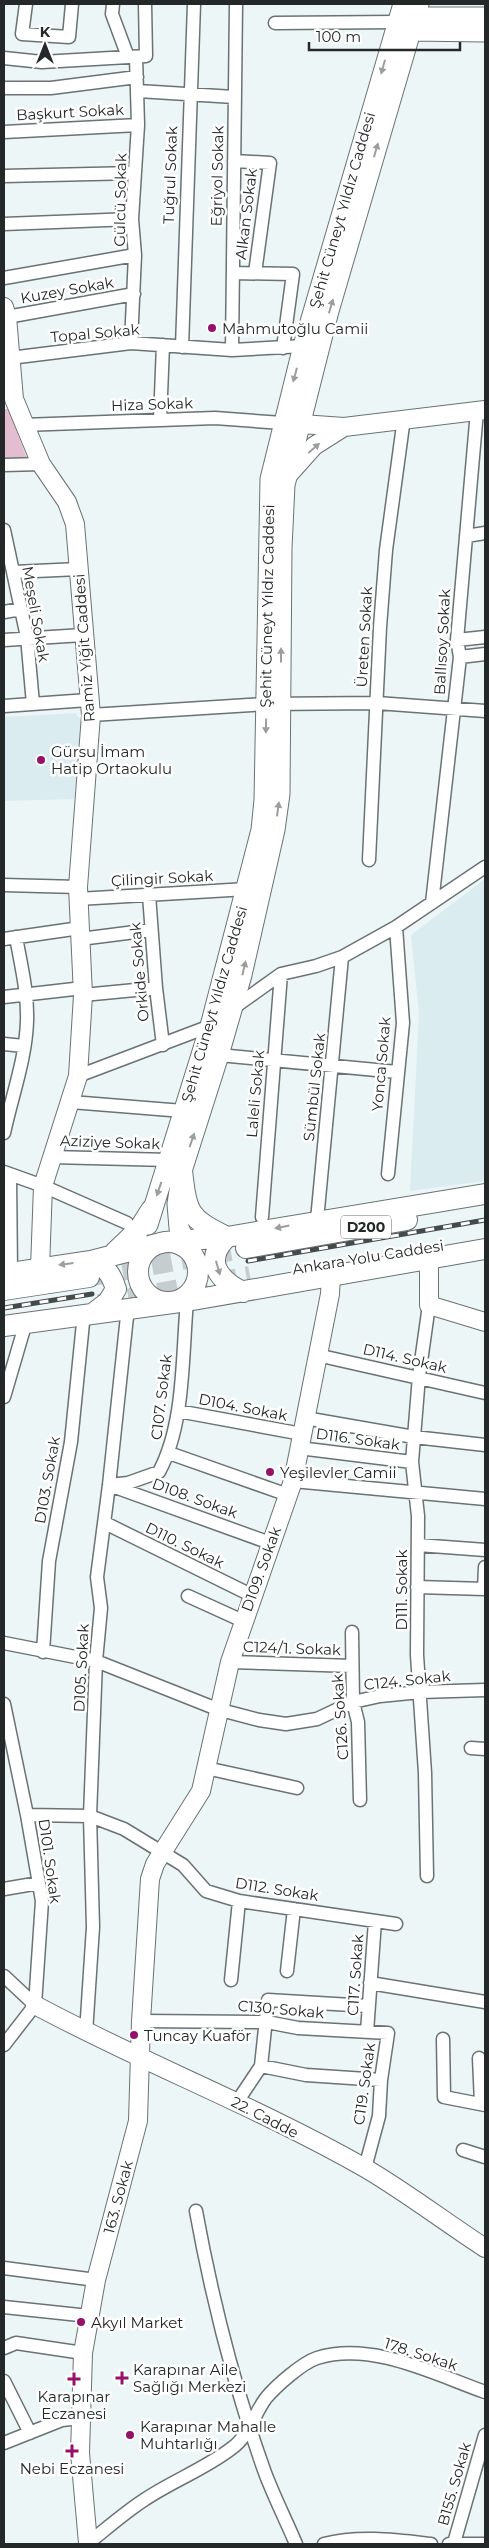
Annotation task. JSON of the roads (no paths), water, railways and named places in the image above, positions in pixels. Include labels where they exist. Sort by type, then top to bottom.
[{"type":"highway","points":[[175,1165],[190,1212],[198,1221],[227,1237]]},
{"type":"highway","points":[[6,1279],[96,1264],[143,1251],[156,1244],[165,1242],[188,1247],[227,1237],[317,1220],[485,1194]]},
{"type":"highway","name":"Ankara Yolu Caddesi","points":[[246,1248],[485,1206]]},
{"type":"highway","points":[[96,1264],[139,1229],[151,1210]]},
{"type":"highway","points":[[227,1237],[218,1245],[216,1257],[217,1272],[226,1284],[246,1284],[331,1275],[429,1260],[485,1249]]},
{"type":"highway","name":"Ankara Yolu Caddesi","points":[[246,1284],[485,1237]]},
{"type":"highway","points":[[179,1302],[194,1288],[198,1270],[188,1247]]},
{"type":"highway","points":[[143,1251],[137,1272],[142,1288],[154,1300],[179,1302]]},
{"type":"highway","points":[[4,1326],[91,1310],[108,1302],[116,1289],[112,1275],[103,1266],[96,1264],[40,1268],[6,1279]]},
{"type":"highway","points":[[4,1319],[179,1302],[246,1284]]},
{"type":"main road","points":[[409,15],[485,17]]},
{"type":"main road","points":[[409,15],[485,32]]},
{"type":"main road","name":"Şehit Cüneyt Yıldız Caddesi","points":[[143,1251],[151,1210],[175,1165],[183,1111],[210,1026],[247,890],[261,830],[273,704],[286,485],[289,474],[292,424],[303,346],[409,15]]},
{"type":"main road","name":"Şehit Cüneyt Yıldız Caddesi","points":[[273,704],[268,506],[270,479],[292,424],[329,311],[409,15]]},
{"type":"main road","name":"Ramiz Yiğit Caddesi","points":[[5,312],[9,398],[41,464],[67,502],[75,524],[90,707],[78,893],[83,992],[78,1076],[43,1186],[40,1268]]},
{"type":"main road","points":[[292,424],[344,427],[404,418],[481,411]]},
{"type":"main road","points":[[289,474],[314,446],[344,427]]},
{"type":"main road","points":[[188,1247],[179,1228],[175,1165],[219,1055],[232,1009],[275,830],[280,794],[273,704]]},
{"type":"main road","points":[[429,1260],[429,1305],[485,1322]]},
{"type":"main road","name":"D109. Sokak","points":[[163,1854],[201,1791],[230,1662],[251,1595],[290,1488],[330,1294],[331,1275]]},
{"type":"main road","name":"163. Sokak","points":[[87,2544],[80,2453],[84,2354],[96,2280],[138,2121],[140,2021],[150,1879],[155,1864],[163,1854]]},
{"type":"main road","name":"22. Cadde","points":[[35,2005],[86,2033],[237,2102],[365,2168],[485,2248]]},
{"type":"street","points":[[26,4],[22,34],[69,37],[72,4]]},
{"type":"street","points":[[4,58],[42,62],[136,56],[112,14],[113,4]]},
{"type":"street","name":"Gülcü Sokak","points":[[131,343],[135,255],[132,219],[138,125],[136,56],[145,4]]},
{"type":"street","name":"Tuğrul Sokak","points":[[182,347],[194,4]]},
{"type":"street","name":"Eğriyol Sokak","points":[[232,350],[236,4]]},
{"type":"street","points":[[274,24],[409,15]]},
{"type":"street","points":[[4,88],[51,88],[136,76]]},
{"type":"street","points":[[138,91],[234,97]]},
{"type":"street","name":"Başkurt Sokak","points":[[4,132],[138,125]]},
{"type":"street","name":"Alkan Sokak","points":[[234,162],[270,164],[255,274]]},
{"type":"street","points":[[4,176],[135,173]]},
{"type":"street","points":[[4,224],[132,219]]},
{"type":"street","points":[[4,278],[135,255]]},
{"type":"street","points":[[232,274],[293,274],[283,348]]},
{"type":"street","name":"Kuzey Sokak","points":[[5,312],[134,294]]},
{"type":"street","name":"Topal Sokak","points":[[8,362],[131,343],[232,350],[303,346]]},
{"type":"street","points":[[160,420],[163,345]]},
{"type":"street","name":"Ballısoy Sokak","points":[[432,903],[460,657],[457,640],[466,536],[481,411]]},
{"type":"street","name":"Hiza Sokak","points":[[23,425],[215,418],[292,424]]},
{"type":"street","name":"Üreten Sokak","points":[[369,860],[386,550],[404,418]]},
{"type":"street","points":[[4,465],[41,464]]},
{"type":"street","name":"Meşeli Sokak","points":[[4,530],[7,555],[14,572],[27,637],[33,704]]},
{"type":"street","points":[[466,536],[485,533]]},
{"type":"street","points":[[14,572],[79,569]]},
{"type":"street","points":[[4,612],[21,609]]},
{"type":"street","points":[[4,640],[27,637],[83,635]]},
{"type":"street","points":[[457,640],[485,637]]},
{"type":"street","points":[[460,657],[485,654]]},
{"type":"street","points":[[4,706],[33,704],[90,707],[377,703],[485,711]]},
{"type":"street","points":[[232,1009],[281,974],[316,966],[342,957],[396,927],[485,867]]},
{"type":"street","name":"Çilingir Sokak","points":[[4,885],[78,893],[149,895],[247,890]]},
{"type":"street","name":"Orkide Sokak","points":[[149,895],[156,988],[163,1045]]},
{"type":"street","name":"Yonca Sokak","points":[[388,1174],[403,1023],[396,927]]},
{"type":"street","points":[[4,1133],[24,1046],[27,1021],[26,995],[10,938],[152,930]]},
{"type":"street","name":"Sümbül Sokak","points":[[317,1220],[342,957]]},
{"type":"street","name":"Laleli Sokak","points":[[262,1217],[281,974]]},
{"type":"street","points":[[4,996],[156,988]]},
{"type":"street","points":[[78,1076],[210,1026]]},
{"type":"street","points":[[4,1044],[24,1046]]},
{"type":"street","points":[[219,1055],[397,1072]]},
{"type":"street","points":[[71,1102],[183,1111]]},
{"type":"street","name":"Aziziye Sokak","points":[[51,1156],[175,1165]]},
{"type":"street","points":[[6,1279],[7,1173],[43,1186],[127,1223]]},
{"type":"street","name":"C107. Sokak","points":[[109,1485],[128,1483],[159,1472],[170,1453],[178,1411],[179,1302]]},
{"type":"street","name":"D111. Sokak","points":[[427,1876],[425,1772],[417,1655],[418,1545],[416,1494],[412,1462],[419,1376],[429,1305]]},
{"type":"street","name":"D105. Sokak","points":[[86,2033],[93,1927],[90,1816],[96,1661],[101,1608],[97,1577],[105,1523],[128,1307]]},
{"type":"street","name":"D103. Sokak","points":[[43,1652],[49,1561],[71,1442],[91,1310]]},
{"type":"street","points":[[4,1397],[26,1322]]},
{"type":"street","name":"D114. Sokak","points":[[317,1355],[419,1376],[485,1393]]},
{"type":"street","name":"D104. Sokak","points":[[178,1411],[302,1433]]},
{"type":"street","points":[[302,1433],[414,1437],[485,1445]]},
{"type":"street","name":"D116. Sokak","points":[[302,1433],[412,1462]]},
{"type":"street","points":[[170,1453],[290,1488],[485,1499]]},
{"type":"street","name":"D108. Sokak","points":[[109,1485],[270,1542]]},
{"type":"street","name":"D110. Sokak","points":[[105,1523],[251,1595]]},
{"type":"street","points":[[418,1545],[485,1550]]},
{"type":"street","points":[[417,1586],[484,1589],[485,1567]]},
{"type":"street","points":[[188,1596],[243,1621]]},
{"type":"street","name":"C126. Sokak","points":[[352,1632],[353,1702],[358,1722],[360,1800]]},
{"type":"street","name":"C124. Sokak","points":[[4,1643],[96,1661],[218,1709],[258,1720],[286,1724],[317,1720],[353,1702],[380,1696],[420,1692],[485,1690]]},
{"type":"street","name":"C124/1. Sokak","points":[[230,1662],[352,1666]]},
{"type":"street","name":"D101. Sokak","points":[[4,1704],[27,1814],[42,1901],[35,2005]]},
{"type":"street","points":[[472,1748],[485,1749]]},
{"type":"street","points":[[206,1768],[297,1788]]},
{"type":"street","name":"D112. Sokak","points":[[27,1814],[90,1816],[124,1830],[183,1865],[206,1891],[239,1902],[294,1908],[396,1924]]},
{"type":"street","points":[[4,1889],[39,1883]]},
{"type":"street","points":[[231,1980],[239,1902]]},
{"type":"street","points":[[287,1971],[294,1908]]},
{"type":"street","name":"C117. Sokak","points":[[367,2032],[376,1921]]},
{"type":"street","points":[[4,1976],[35,2005],[4,2045]]},
{"type":"street","points":[[370,1983],[485,2002]]},
{"type":"street","points":[[237,2102],[261,2066],[268,2000],[368,2006]]},
{"type":"street","name":"C130. Sokak","points":[[140,2021],[266,2022],[298,2028],[388,2033]]},
{"type":"street","name":"C119. Sokak","points":[[365,2168],[379,2116],[381,2080],[388,2033]]},
{"type":"street","points":[[443,2039],[444,2097],[483,2104],[479,2058]]},
{"type":"street","points":[[261,2066],[306,2075],[381,2080]]},
{"type":"street","points":[[463,2150],[485,2158]]},
{"type":"street","points":[[196,2211],[218,2314],[250,2427],[265,2472],[296,2544]]},
{"type":"street","points":[[4,2268],[96,2280]]},
{"type":"street","points":[[4,2307],[89,2316]]},
{"type":"street","points":[[4,2348],[16,2343],[84,2354]]},
{"type":"street","name":"178. Sokak","points":[[87,2544],[143,2500],[234,2447],[250,2427],[266,2398],[292,2374],[316,2358],[372,2355],[485,2392]]},
{"type":"street","points":[[4,2381],[30,2433]]},
{"type":"street","points":[[4,2443],[62,2420],[80,2418]]},
{"type":"street","name":"B155. Sokak","points":[[452,2544],[485,2435]]},
{"type":"street","points":[[324,2544],[338,2540],[386,2539],[431,2544]]},
{"type":"street","points":[[452,2544],[485,2544]]},
{"type":"tunnel","points":[[93,1276],[246,1248]]},
{"type":"tunnel","points":[[99,1304],[250,1276]]},
{"type":"railway","points":[[248,1261],[485,1220]]},
{"type":"railway","points":[[4,1308],[92,1294]]},
{"type":"place","name":"Mahmutoğlu Camii","points":[[212,328]]},
{"type":"place","name":"Gürsu İmam Hatip Ortaokulu","points":[[41,760]]},
{"type":"place","name":"Yeşilevler Camii","points":[[270,1472]]},
{"type":"place","name":"Tuncay Kuaför","points":[[134,2035]]},
{"type":"place","name":"Akyıl Market","points":[[81,2322]]},
{"type":"place","name":"Karapınar Aile Sağlığı Merkezi","points":[[122,2378]]},
{"type":"place","name":"Karapınar Eczanesi","points":[[74,2379]]},
{"type":"place","name":"Karapınar Mahalle Muhtarlığı","points":[[130,2435]]},
{"type":"place","name":"Nebi Eczanesi","points":[[72,2451]]}]
